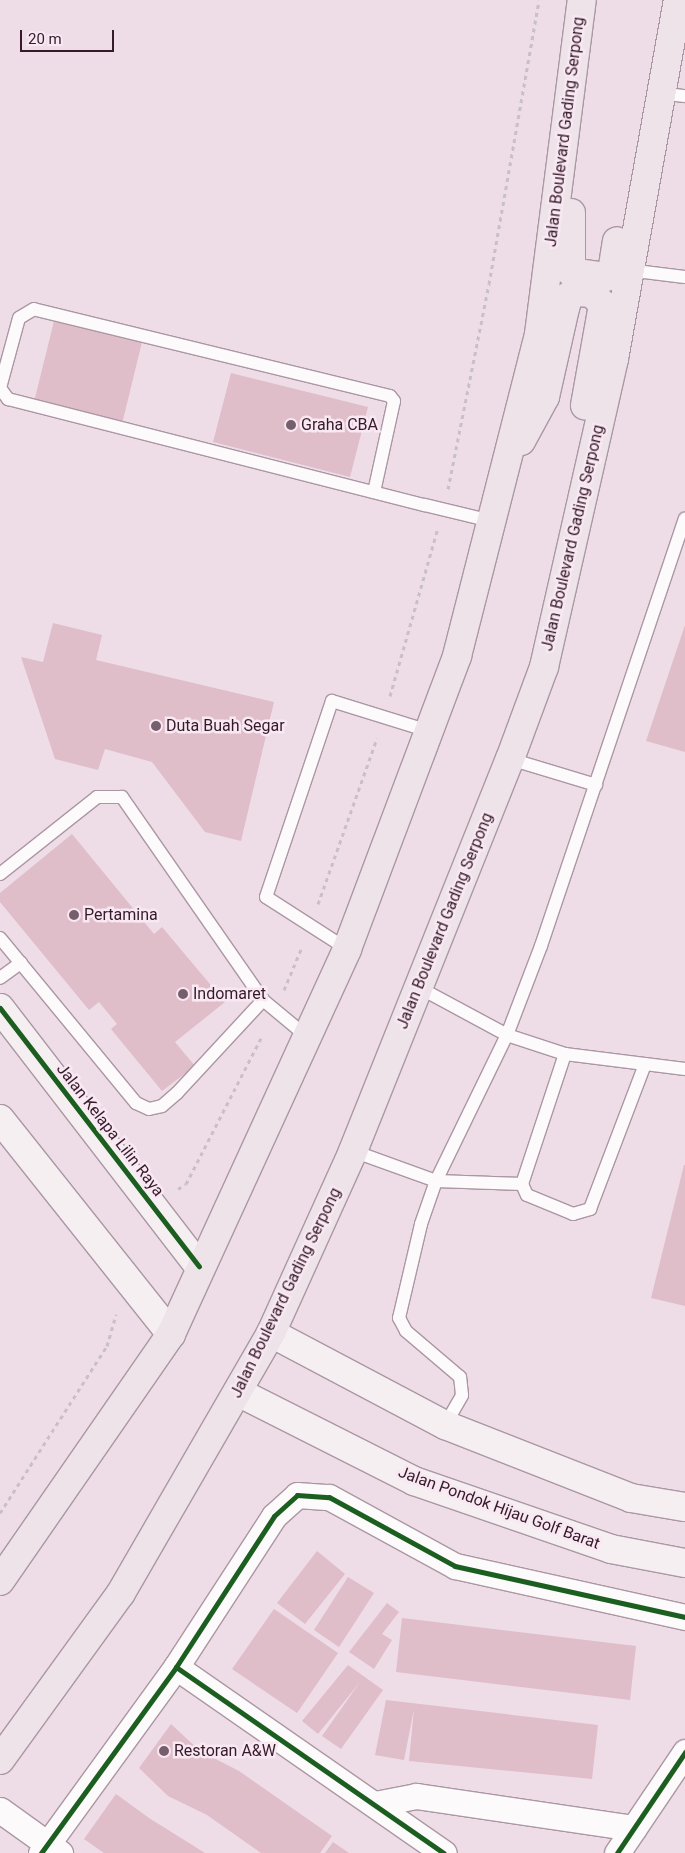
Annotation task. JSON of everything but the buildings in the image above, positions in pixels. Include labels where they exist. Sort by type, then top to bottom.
[{"type":"main road","name":"Jalan Boulevard Gading Serpong","points":[[0,1581],[171,1334],[199,1266],[305,1035],[347,949],[457,656],[538,334],[582,0]]},
{"type":"main road","name":"Jalan Boulevard Gading Serpong","points":[[0,1760],[121,1593],[240,1393],[271,1333],[353,1151],[510,759],[544,667],[590,465],[628,270],[672,95],[672,33],[678,0]]},
{"type":"main road","points":[[577,38],[584,75],[568,267],[575,274],[606,277],[612,272],[652,68],[672,33]]},
{"type":"main road","points":[[508,455],[528,434],[545,397],[569,296],[592,293],[603,305],[582,417],[590,465]]},
{"type":"street","name":"Jalan Kelapa Lilin Raya","points":[[0,1008],[199,1266]]},
{"type":"street","points":[[0,1119],[171,1334]]},
{"type":"street","points":[[271,1333],[445,1425],[631,1498],[685,1507]]},
{"type":"street","name":"Jalan Pondok Hijau Golf Barat","points":[[240,1393],[414,1481],[612,1549],[685,1563]]},
{"type":"street","points":[[0,1810],[49,1850],[176,1667],[274,1516],[297,1495],[307,1494],[329,1497],[455,1566],[685,1617]]},
{"type":"street","points":[[176,1667],[444,1853]]},
{"type":"street","points":[[617,1853],[685,1752]]},
{"type":"street","points":[[375,1804],[416,1796],[634,1828]]},
{"type":"lane","points":[[628,270],[685,277]]},
{"type":"lane","points":[[374,492],[394,401],[390,396],[34,309],[19,318],[0,388],[8,399],[443,510],[491,521]]},
{"type":"lane","points":[[445,1425],[462,1395],[460,1377],[406,1331],[399,1318],[436,1181],[507,1035],[596,785],[685,519]]},
{"type":"lane","points":[[347,949],[266,896],[332,701],[429,731]]},
{"type":"lane","points":[[510,759],[596,785]]},
{"type":"lane","points":[[0,874],[97,797],[122,797],[263,1000],[305,1035]]},
{"type":"lane","points":[[0,938],[136,1103],[149,1110],[162,1106],[177,1093],[263,1000]]},
{"type":"lane","points":[[0,978],[21,963]]},
{"type":"lane","points":[[418,987],[507,1035],[565,1054],[685,1069]]},
{"type":"lane","points":[[565,1054],[522,1184],[527,1195],[573,1214],[590,1209],[645,1064]]},
{"type":"lane","points":[[353,1151],[436,1181],[522,1184]]},
{"type":"path","points":[[137,1185],[147,1178],[178,1189],[186,1184],[276,1010],[310,926],[384,717],[443,510],[489,284],[539,0]]},
{"type":"path","points":[[0,1513],[107,1346],[116,1310]]},
{"type":"cycle path","points":[[0,1008],[199,1266]]},
{"type":"cycle path","points":[[41,1853],[176,1667],[274,1516],[297,1495],[329,1497],[455,1566],[685,1617]]},
{"type":"cycle path","points":[[176,1667],[444,1853]]},
{"type":"cycle path","points":[[617,1853],[685,1752]]},
{"type":"place","name":"Graha CBA","points":[[291,425]]},
{"type":"place","name":"Duta Buah Segar","points":[[156,726]]},
{"type":"place","name":"Pertamina","points":[[74,915]]},
{"type":"place","name":"Indomaret","points":[[183,994]]},
{"type":"place","name":"Restoran A&W","points":[[164,1751]]}]
